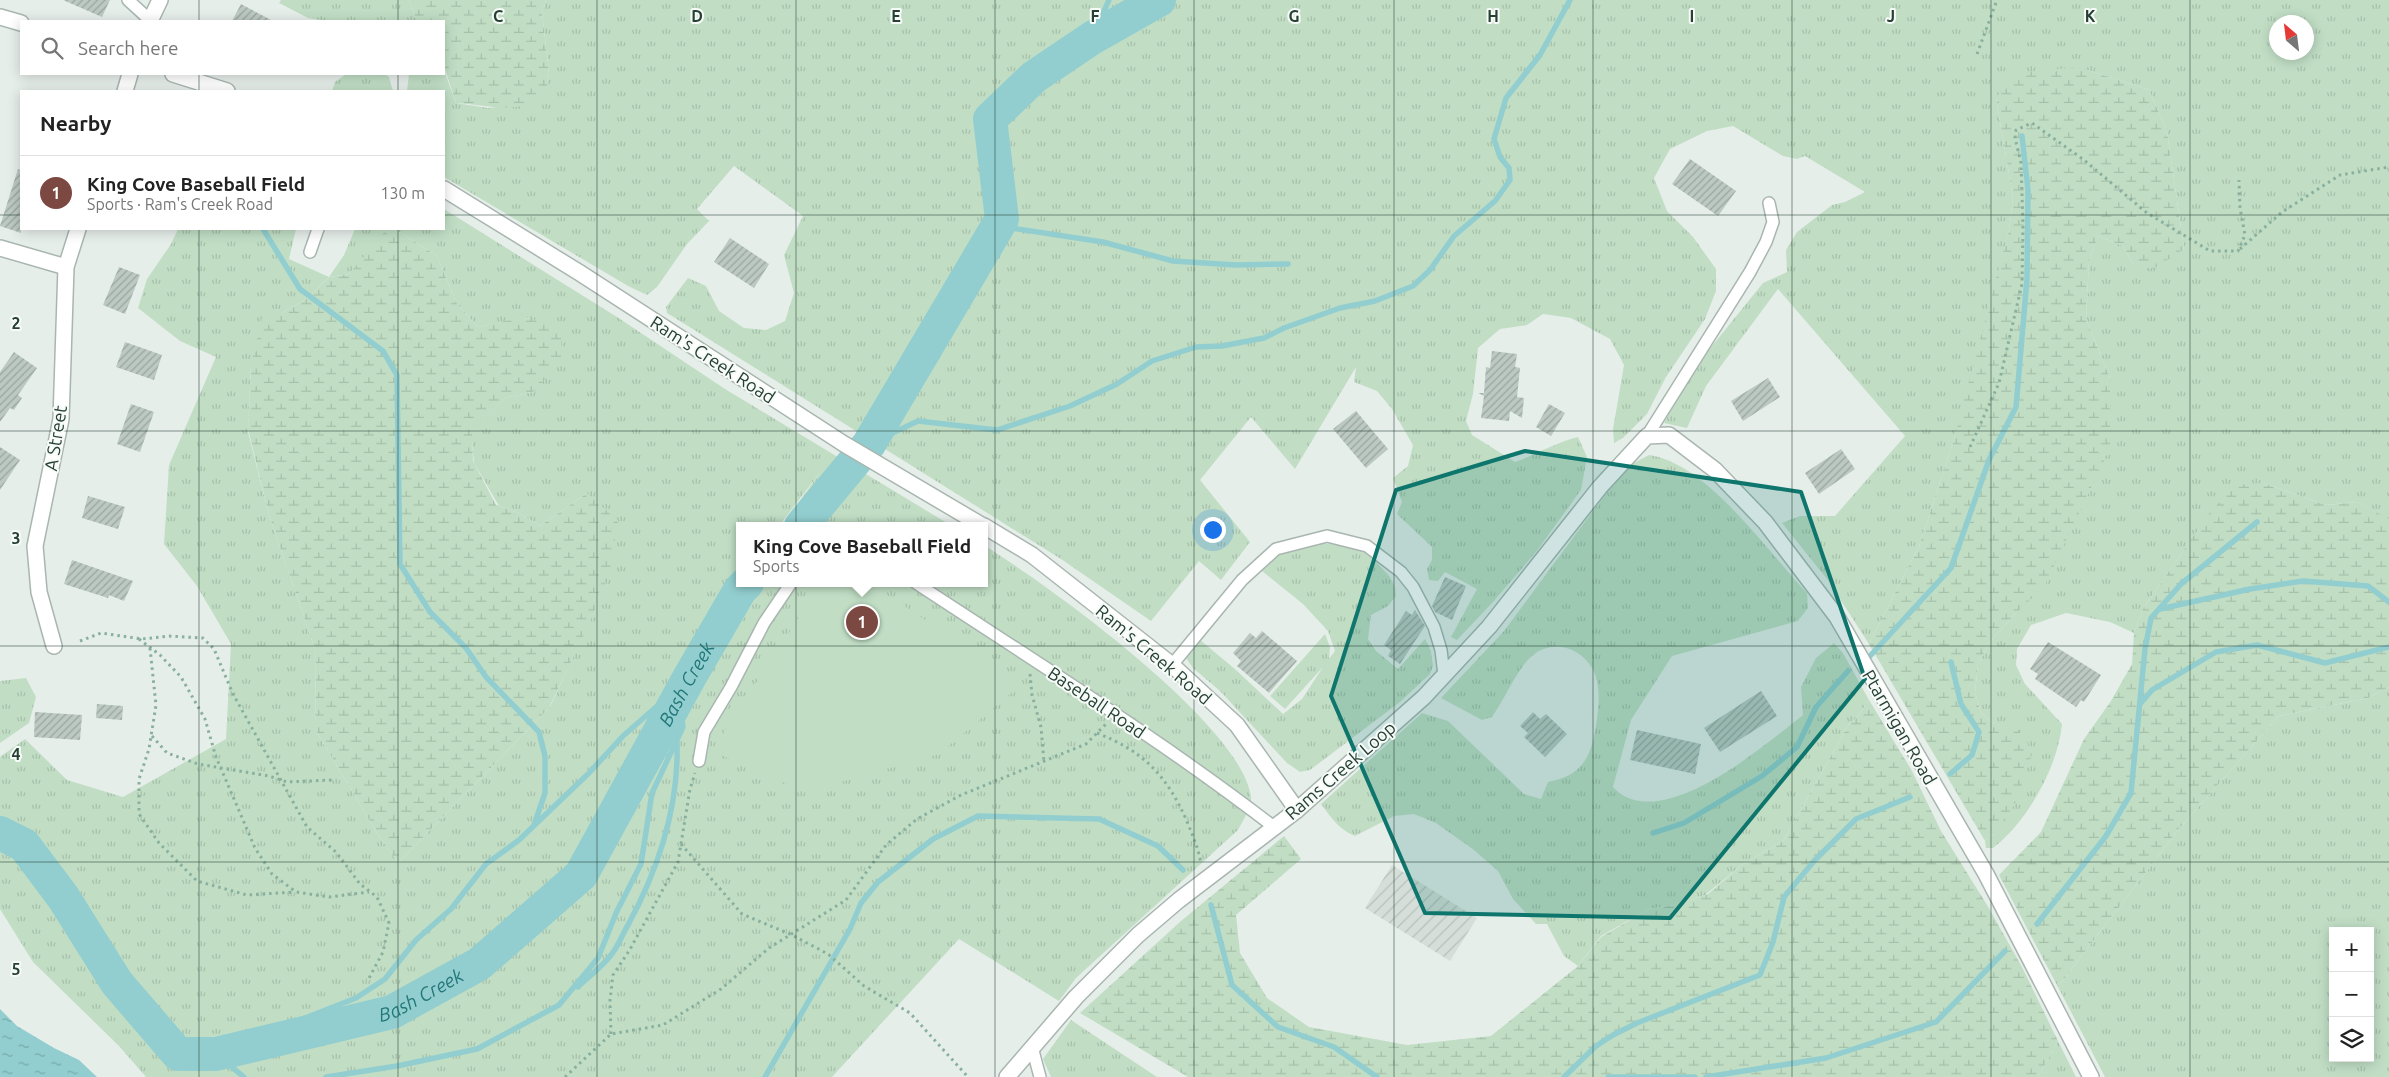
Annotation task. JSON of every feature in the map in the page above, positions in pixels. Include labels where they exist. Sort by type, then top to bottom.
[{"type":"street","points":[[151,20],[160,0]]},
{"type":"street","points":[[0,17],[20,23]]},
{"type":"street","points":[[125,90],[130,75]]},
{"type":"street","points":[[176,75],[224,90]]},
{"type":"street","name":"Ram's Creek Road","points":[[445,191],[573,268],[844,444],[977,522]]},
{"type":"street","name":"A Street","points":[[54,646],[39,592],[35,546],[61,420],[66,267],[78,230]]},
{"type":"street","points":[[0,248],[66,267]]},
{"type":"street","name":"Ptarmigan Road","points":[[1646,436],[1669,435],[1715,470],[1765,522],[1836,617],[1986,874],[2090,1077]]},
{"type":"street","name":"Rams Creek Loop","points":[[1007,1077],[1076,997],[1138,935],[1204,881],[1298,810],[1424,697],[1489,627],[1600,488],[1646,436]]},
{"type":"street","name":"Ram's Creek Road","points":[[988,528],[1032,555],[1172,665],[1237,725],[1298,810]]},
{"type":"lane","points":[[128,0],[150,20]]},
{"type":"lane","points":[[1646,436],[1750,272],[1766,242],[1773,222],[1769,203]]},
{"type":"lane","points":[[310,252],[318,230]]},
{"type":"lane","points":[[1172,665],[1242,580],[1276,549],[1327,536],[1367,546],[1401,572],[1414,587],[1434,627],[1441,650],[1444,674]]},
{"type":"lane","points":[[699,761],[704,732],[732,687],[764,624],[788,587]]},
{"type":"lane","name":"Baseball Road","points":[[922,587],[1116,714],[1225,789],[1274,827]]},
{"type":"lane","points":[[1032,1047],[1040,1077]]},
{"type":"path","points":[[1977,54],[1997,0]]},
{"type":"path","points":[[1970,447],[1999,383],[2022,284],[2024,225],[2020,163],[2015,138],[2016,130],[2032,123],[2084,160],[2147,213],[2210,251],[2238,251],[2282,212],[2340,175],[2389,167]]},
{"type":"path","points":[[2238,251],[2245,236],[2240,208],[2239,180]]},
{"type":"path","points":[[80,642],[101,633],[138,638],[169,636],[204,638],[214,649],[233,694],[307,827],[336,852],[360,884],[377,897],[389,923],[383,952],[368,980]]},
{"type":"path","points":[[138,638],[181,677],[205,719],[220,767],[255,848],[272,874],[296,892]]},
{"type":"path","points":[[150,648],[156,705],[149,749],[139,779],[139,814],[159,843],[197,881],[247,895],[296,892],[329,896],[370,892]]},
{"type":"path","points":[[1024,653],[1029,669],[1032,695],[1042,727],[1044,762]]},
{"type":"path","points":[[565,1077],[611,1034],[663,1026],[721,988],[769,948],[846,900],[886,845],[917,819],[961,795],[1086,744],[1116,714]]},
{"type":"path","points":[[1097,734],[1116,741],[1149,763],[1174,792],[1199,848],[1204,881]]},
{"type":"path","points":[[152,735],[167,753],[198,764],[220,767],[246,774],[269,776],[282,781],[301,783],[332,780]]},
{"type":"path","points":[[611,1034],[610,1000],[613,975],[629,951],[678,862],[690,789],[699,761]]},
{"type":"path","points":[[681,844],[742,914],[790,934],[828,954],[864,986],[910,1013],[968,1077]]},
{"type":"highlighted area","points":[[1525,451],[1801,492],[1865,679],[1670,918],[1425,913],[1331,696],[1396,490]]},
{"type":"shaded area","points":[[1392,865],[1477,918],[1450,961],[1365,908]]},
{"type":"green space","points":[[281,0],[409,0],[417,20],[320,20],[308,18],[279,3]]},
{"type":"green space","points":[[409,0],[546,0],[542,13],[549,72],[546,93],[529,104],[511,107],[456,103],[445,69],[445,20],[417,20]]},
{"type":"green space","points":[[546,0],[2389,0],[2389,520],[2357,502],[2326,505],[2263,483],[2186,547],[2144,607],[2134,633],[2110,622],[2066,613],[2031,625],[2017,649],[2016,665],[2025,684],[2062,724],[2059,741],[2047,775],[2029,809],[2006,837],[1993,848],[1986,848],[1985,841],[1996,831],[1994,724],[1981,713],[1975,692],[1978,664],[1990,642],[2015,614],[2110,378],[2086,319],[2089,262],[2098,236],[2123,246],[2134,265],[2184,249],[2167,131],[2149,90],[2088,70],[1996,98],[2013,198],[2009,230],[1994,295],[1952,446],[1919,546],[1869,644],[1827,579],[1782,523],[1800,516],[1835,516],[1905,436],[1778,289],[1706,386],[1687,428],[1664,423],[1682,388],[1712,346],[1763,283],[1787,272],[1786,250],[1797,232],[1832,205],[1845,202],[1865,192],[1805,156],[1797,159],[1783,156],[1733,126],[1707,131],[1670,149],[1654,178],[1667,211],[1693,237],[1716,269],[1716,291],[1705,319],[1666,377],[1647,414],[1623,438],[1614,443],[1613,429],[1624,365],[1610,339],[1571,318],[1543,314],[1527,325],[1500,329],[1478,348],[1473,394],[1466,421],[1472,435],[1515,462],[1561,442],[1578,437],[1587,457],[1581,490],[1536,552],[1457,640],[1451,637],[1477,589],[1445,572],[1438,581],[1429,580],[1427,569],[1432,560],[1432,547],[1397,514],[1402,502],[1393,478],[1408,466],[1413,445],[1392,409],[1377,391],[1354,382],[1356,367],[1295,469],[1251,417],[1200,480],[1250,542],[1221,580],[1199,561],[1151,621],[1061,559],[667,313],[666,307],[688,278],[706,286],[719,311],[744,328],[766,330],[785,321],[794,293],[784,255],[803,216],[734,166],[697,209],[709,221],[687,244],[657,287],[647,295],[628,286],[445,178],[445,90],[407,90],[409,75],[445,75],[445,73],[456,103],[488,108],[529,104],[546,91],[549,72],[542,13]]},
{"type":"green space","points":[[2079,67],[2149,90],[2167,131],[2184,249],[2153,269],[2134,265],[2123,246],[2098,236],[2089,262],[2086,319],[2110,378],[2110,448],[2044,587],[2015,614],[1990,642],[1978,664],[1975,692],[1981,713],[1994,724],[2016,727],[2027,742],[2032,754],[2015,804],[1996,831],[1985,841],[1869,644],[1919,546],[1952,446],[2009,230],[2013,198],[1996,98],[2015,73]]},
{"type":"green space","points":[[345,75],[386,75],[389,77],[393,90],[332,90],[335,82]]},
{"type":"green space","points":[[445,210],[617,317],[725,389],[945,522],[785,522],[821,471],[782,522],[736,522],[736,587],[988,587],[988,548],[1052,591],[1139,659],[1180,697],[1215,734],[1240,768],[1251,798],[1248,810],[1238,830],[1076,978],[1059,1001],[959,939],[832,1077],[146,1077],[119,1046],[33,962],[0,909],[0,757],[25,739],[67,780],[123,797],[226,739],[231,644],[197,586],[164,544],[169,465],[216,357],[180,341],[138,308],[147,279],[171,244],[178,230],[296,230],[289,259],[329,277],[308,298],[282,313],[251,365],[248,432],[269,515],[316,652],[315,729],[377,833],[398,863],[550,707],[588,624],[587,493],[540,526],[519,513],[499,506],[474,463],[471,430],[505,398],[537,391],[529,318],[478,327],[457,304],[437,256],[396,230],[445,230]]},
{"type":"green space","points":[[355,230],[389,230],[349,274],[329,277],[344,255]]},
{"type":"green space","points":[[386,230],[396,230],[437,256],[457,304],[478,327],[512,320],[531,319],[550,327],[561,335],[562,355],[537,391],[505,398],[472,430],[473,461],[496,505],[519,513],[540,526],[587,493],[618,521],[610,570],[590,622],[549,708],[398,863],[377,833],[315,729],[316,652],[269,515],[248,429],[251,365],[262,317],[282,313],[308,298],[329,277],[349,274]]},
{"type":"green space","points":[[1649,455],[1671,462],[1693,474],[1735,511],[1807,593],[1808,608],[1798,621],[1672,656],[1631,720],[1613,787],[1633,799],[1657,801],[1683,794],[1711,781],[1738,764],[1803,715],[1801,687],[1816,658],[1834,643],[1843,653],[1869,700],[1858,716],[1849,724],[1783,841],[1742,865],[1705,895],[1674,905],[1649,909],[1601,936],[1578,966],[1564,956],[1547,924],[1536,924],[1513,899],[1498,871],[1474,850],[1436,823],[1414,814],[1394,816],[1355,836],[1340,827],[1321,804],[1422,713],[1448,721],[1524,794],[1541,799],[1548,782],[1561,779],[1579,768],[1585,761],[1593,742],[1599,696],[1595,674],[1590,665],[1576,652],[1558,647],[1540,651],[1532,656],[1522,668],[1492,717],[1482,720],[1441,698],[1504,631],[1604,496],[1632,464]]},
{"type":"green space","points":[[2263,483],[2326,505],[2357,502],[2389,519],[2389,687],[2368,698],[2279,716],[2178,830],[2058,987],[1999,875],[2041,832],[2084,739],[2111,701],[2132,664],[2134,633],[2144,607],[2211,511],[2236,485]]},
{"type":"green space","points":[[1315,542],[1345,546],[1367,552],[1390,577],[1395,587],[1396,596],[1388,606],[1371,615],[1368,639],[1376,651],[1398,669],[1425,639],[1431,651],[1433,666],[1430,674],[1400,702],[1310,770],[1300,772],[1287,763],[1220,691],[1193,668],[1184,655],[1199,639],[1236,670],[1283,714],[1302,699],[1323,667],[1285,709],[1270,696],[1325,634],[1330,647],[1329,659],[1335,651],[1328,631],[1303,604],[1257,567],[1269,553]]},
{"type":"green space","points":[[818,587],[875,587],[1022,684],[939,754],[805,792],[712,751]]},
{"type":"green space","points":[[26,678],[36,697],[29,723],[0,743],[0,681]]},
{"type":"green space","points":[[2389,687],[2389,1077],[2105,1077],[2058,987],[2178,830],[2279,716],[2368,698]]},
{"type":"green space","points":[[1869,700],[1912,771],[1941,831],[1987,905],[2022,967],[2058,1041],[2038,1077],[1188,1077],[1080,1013],[1181,921],[1284,836],[1301,859],[1236,915],[1240,953],[1267,998],[1309,1027],[1407,1045],[1491,1036],[1578,966],[1601,937],[1649,909],[1674,905],[1708,894],[1742,865],[1783,841],[1849,724],[1858,716]]},
{"type":"green space","points":[[1071,1020],[1157,1077],[1051,1077],[1043,1059]]},
{"type":"green space","points":[[2058,1041],[2076,1077],[2038,1077]]},
{"type":"water","points":[[0,1009],[17,1026],[79,1060],[97,1077],[0,1077]]},
{"type":"building","points":[[63,0],[110,0],[102,17]]},
{"type":"building","points":[[241,4],[271,20],[233,20]]},
{"type":"building","points":[[1690,159],[1736,191],[1718,216],[1672,184]]},
{"type":"building","points":[[18,169],[20,170],[21,233],[0,226]]},
{"type":"building","points":[[730,238],[769,264],[754,288],[714,262]]},
{"type":"building","points":[[119,267],[140,275],[125,314],[103,305]]},
{"type":"building","points":[[125,342],[162,355],[154,380],[116,367]]},
{"type":"building","points":[[1492,351],[1517,354],[1515,367],[1520,368],[1517,397],[1524,398],[1522,418],[1510,411],[1509,421],[1481,418],[1484,396],[1478,393],[1484,393],[1486,367],[1490,368]]},
{"type":"building","points":[[14,352],[37,368],[18,395],[22,398],[14,410],[10,408],[0,422],[0,372]]},
{"type":"building","points":[[1768,378],[1780,397],[1743,421],[1731,401]]},
{"type":"building","points":[[131,404],[154,412],[140,452],[117,444]]},
{"type":"building","points":[[1549,404],[1565,413],[1551,436],[1536,427]]},
{"type":"building","points":[[1356,411],[1388,449],[1366,468],[1333,429]]},
{"type":"building","points":[[0,447],[20,460],[0,490]]},
{"type":"building","points":[[1841,449],[1855,469],[1819,494],[1805,473]]},
{"type":"building","points":[[88,496],[125,507],[118,529],[82,518]]},
{"type":"building","points":[[72,560],[133,581],[124,601],[109,595],[108,598],[64,584]]},
{"type":"building","points":[[1445,577],[1466,586],[1452,620],[1435,612],[1432,606]]},
{"type":"building","points":[[1415,610],[1425,626],[1400,664],[1388,656],[1391,650],[1384,645],[1406,611],[1412,615]]},
{"type":"building","points":[[1262,631],[1297,661],[1269,693],[1237,666],[1241,661],[1233,653],[1250,633],[1256,638]]},
{"type":"building","points":[[2048,642],[2101,675],[2084,702],[2081,700],[2076,707],[2035,679],[2038,674],[2030,669]]},
{"type":"building","points":[[1761,691],[1777,716],[1720,752],[1704,728]]},
{"type":"building","points":[[97,704],[123,706],[122,720],[96,718]]},
{"type":"building","points":[[35,712],[82,715],[80,740],[34,737]]},
{"type":"building","points":[[1533,712],[1540,719],[1546,714],[1567,734],[1545,757],[1524,737],[1528,733],[1520,726]]},
{"type":"building","points":[[1637,730],[1701,744],[1695,774],[1630,760]]},
{"type":"waterway","points":[[1092,38],[1109,0]]},
{"type":"waterway","points":[[804,522],[869,444],[1002,219],[990,119],[1034,77],[1092,38],[1159,0]]},
{"type":"waterway","points":[[869,444],[918,421],[997,430],[1070,406],[1117,384],[1152,361],[1196,347],[1222,346],[1264,338],[1284,328],[1340,308],[1375,301],[1413,286],[1430,270],[1454,236],[1495,201],[1510,180],[1509,168],[1500,157],[1494,139],[1506,98],[1540,55],[1570,0]]},
{"type":"waterway","points":[[1870,656],[1951,568],[1989,460],[2016,407],[2027,279],[2028,190],[2022,136]]},
{"type":"waterway","points":[[998,226],[1103,242],[1173,261],[1236,265],[1288,264]]},
{"type":"waterway","points":[[264,230],[300,289],[383,351],[397,375],[400,564],[430,612],[466,648],[486,677],[539,732],[545,756],[545,793],[534,825]]},
{"type":"waterway","points":[[2037,924],[2106,836],[2131,793],[2145,649],[2151,618],[2181,584],[2257,522]]},
{"type":"waterway","points":[[2160,609],[2250,589],[2303,581],[2368,586],[2389,602]]},
{"type":"waterway","name":"Bash Creek","points":[[0,833],[24,845],[63,897],[117,983],[178,1054],[216,1054],[392,1012],[479,964],[581,875],[689,678],[743,587]]},
{"type":"waterway","points":[[2140,704],[2152,690],[2216,652],[2257,645],[2325,663],[2389,647]]},
{"type":"waterway","points":[[1950,774],[1972,755],[1979,732],[1961,704],[1951,662]]},
{"type":"waterway","points":[[1653,833],[1684,823],[1762,776],[1797,747],[1816,707],[1848,671]]},
{"type":"waterway","points":[[240,1048],[257,1037],[356,998],[385,979],[416,940],[451,909],[486,864],[519,840],[588,774],[623,736],[656,707],[678,698],[683,727],[652,793],[641,864],[617,911],[598,958],[559,1005],[477,1049],[397,1066],[326,1077]]},
{"type":"waterway","points":[[578,987],[603,964],[618,945],[649,882],[658,859],[671,813],[675,790],[677,742]]},
{"type":"waterway","points":[[1564,1077],[1596,1046],[1613,1035],[1637,1023],[1760,975],[1773,942],[1784,897],[1814,861],[1856,819],[1910,797]]},
{"type":"waterway","points":[[765,1077],[850,929],[861,903],[878,882],[933,839],[978,816],[1099,819],[1158,846],[1183,870]]},
{"type":"waterway","points":[[1211,905],[1232,985],[1278,1027],[1334,1047],[1377,1077]]},
{"type":"waterway","points":[[1706,1077],[1826,1058],[1936,1022],[2005,951]]},
{"type":"waterway","points":[[216,1054],[244,1077]]},
{"type":"waterway","points":[[1608,1077],[1695,1077]]},
{"type":"place","name":"King Cove Baseball Field","points":[[862,622]]}]
